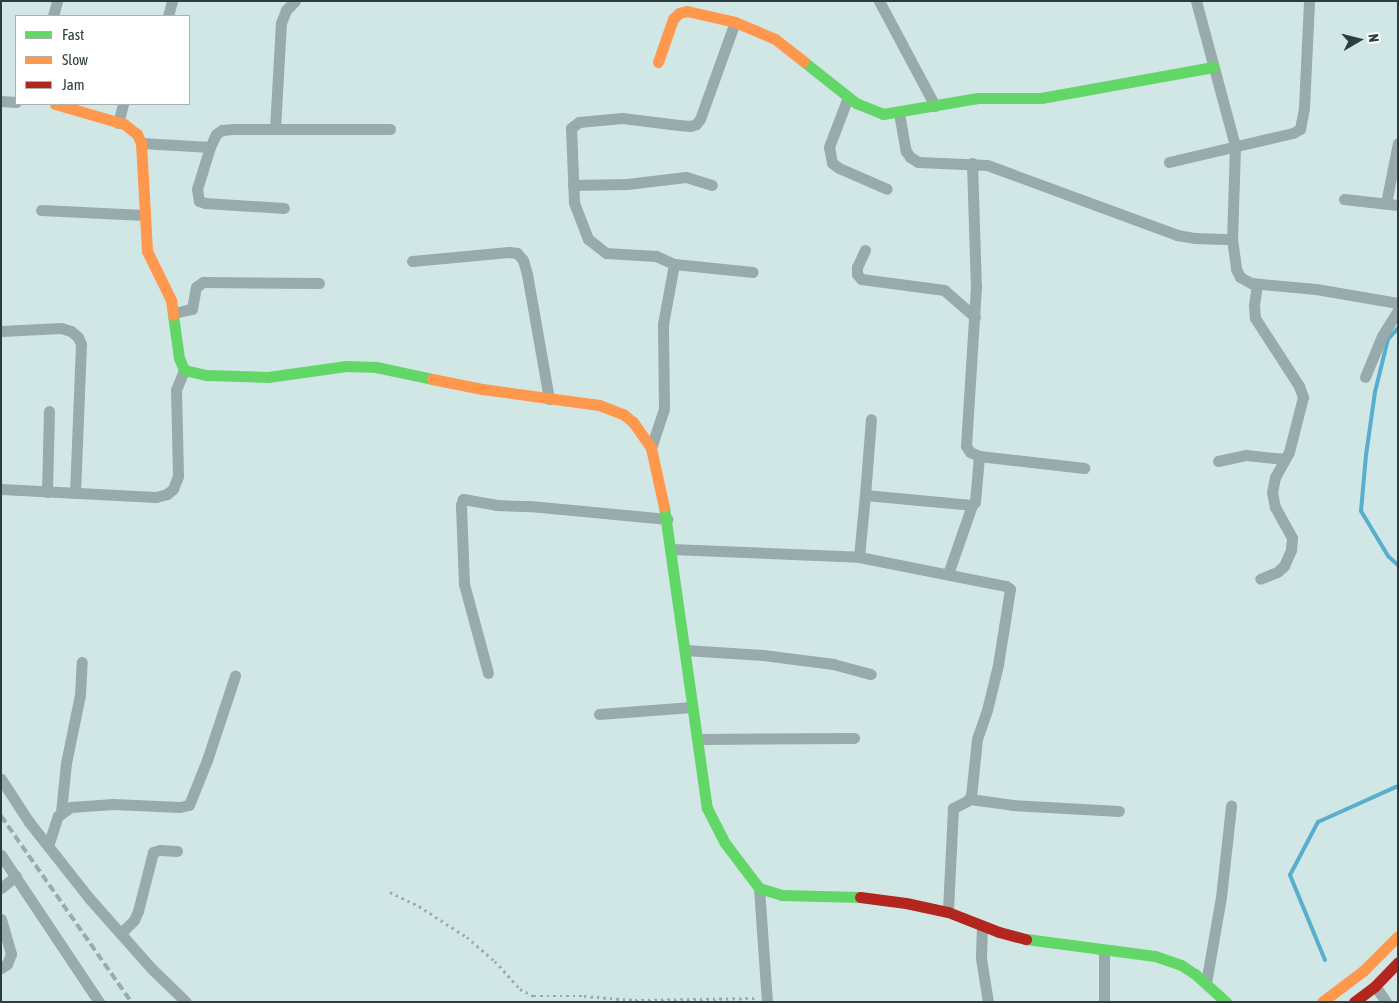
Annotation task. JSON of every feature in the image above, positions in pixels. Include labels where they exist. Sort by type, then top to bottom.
[{"type":"street","points":[[53,15],[57,1]]},
{"type":"street","points":[[168,15],[172,1]]},
{"type":"street","points":[[275,129],[281,23],[286,10],[295,1]]},
{"type":"street","points":[[879,1],[935,106]]},
{"type":"street","points":[[1196,1],[1235,146],[1232,239],[1236,270],[1246,282],[1316,289],[1398,303]]},
{"type":"street","points":[[1169,162],[1293,133],[1300,129],[1304,108],[1309,1]]},
{"type":"street","points":[[658,62],[673,19],[679,13],[687,11],[699,12],[735,22],[775,39],[848,97],[874,112],[883,114],[899,113],[978,98],[1041,98],[1213,67]]},
{"type":"street","points":[[735,22],[700,119],[696,124],[690,126],[622,118],[579,122],[571,128],[570,133],[573,185],[578,217],[588,239],[606,253],[656,256],[674,264],[753,272]]},
{"type":"street","points":[[848,97],[829,147],[832,163],[839,168],[887,189]]},
{"type":"street","points":[[1,101],[15,102]]},
{"type":"street","points":[[1,489],[156,497],[166,494],[173,489],[178,476],[176,390],[184,370],[179,358],[174,312],[167,292],[146,251],[141,143],[132,128],[58,105]]},
{"type":"street","points":[[118,123],[123,105]]},
{"type":"street","points":[[899,113],[906,151],[910,157],[918,162],[987,165],[1177,235],[1194,238],[1232,239]]},
{"type":"street","points":[[284,208],[205,203],[199,201],[196,189],[216,134],[222,130],[390,129]]},
{"type":"street","points":[[141,143],[210,147]]},
{"type":"street","points":[[1386,203],[1398,143]]},
{"type":"street","points":[[972,163],[976,287],[965,437],[970,452],[979,456],[1084,468]]},
{"type":"street","points":[[573,185],[627,184],[686,177],[712,185]]},
{"type":"street","points":[[1344,199],[1398,205]]},
{"type":"street","points":[[41,210],[144,215]]},
{"type":"street","points":[[865,250],[857,267],[857,274],[861,279],[944,290],[975,317]]},
{"type":"street","points":[[412,261],[509,252],[517,254],[523,260],[549,399]]},
{"type":"street","points":[[651,448],[664,409],[663,324],[674,264]]},
{"type":"street","points":[[174,312],[192,309],[196,287],[203,282],[319,283]]},
{"type":"street","points":[[1258,284],[1254,305],[1255,318],[1302,392],[1302,406],[1289,452],[1275,477],[1272,492],[1275,507],[1290,533],[1291,550],[1284,566],[1277,572],[1260,579]]},
{"type":"street","points":[[1365,377],[1382,336],[1398,310]]},
{"type":"street","points":[[1,331],[61,328],[71,331],[78,337],[81,344],[75,493]]},
{"type":"street","points":[[184,370],[206,375],[268,377],[360,366],[396,370],[482,389],[599,405],[623,414],[633,422],[643,433],[651,448],[667,520],[702,782],[712,820],[724,843],[759,888],[766,1000]]},
{"type":"street","points":[[47,492],[49,411]]},
{"type":"street","points":[[860,557],[871,419]]},
{"type":"street","points":[[1218,461],[1246,455],[1285,459]]},
{"type":"street","points":[[948,574],[972,505],[975,502],[979,456]]},
{"type":"street","points":[[865,495],[972,505]]},
{"type":"street","points":[[488,673],[464,584],[461,505],[463,499],[496,505],[530,506],[667,520]]},
{"type":"street","points":[[672,549],[860,557],[1006,586],[1010,591],[998,664],[987,710],[977,739],[970,798]]},
{"type":"street","points":[[685,650],[763,655],[832,664],[871,674]]},
{"type":"street","points":[[48,846],[54,825],[61,812],[66,763],[80,695],[82,662]]},
{"type":"street","points":[[61,812],[77,806],[96,804],[180,807],[189,805],[207,760],[235,676]]},
{"type":"street","points":[[599,714],[692,707]]},
{"type":"street","points":[[697,739],[854,738]]},
{"type":"street","points":[[1,779],[48,846],[152,969],[186,1002]]},
{"type":"street","points":[[948,912],[954,808],[970,798],[1013,805],[1119,811]]},
{"type":"street","points":[[1206,983],[1221,897],[1231,806]]},
{"type":"street","points":[[121,933],[134,920],[138,911],[153,852],[160,850],[176,851]]},
{"type":"street","points":[[1,855],[99,1002]]},
{"type":"street","points":[[1,888],[16,876]]},
{"type":"street","points":[[759,888],[782,895],[863,898],[906,903],[948,912],[982,926],[1033,941],[1143,954],[1168,960],[1181,965],[1206,983],[1226,1002]]},
{"type":"street","points":[[1,919],[11,954],[7,964],[1,968]]},
{"type":"street","points":[[982,926],[982,965],[988,1002]]},
{"type":"street","points":[[1322,1002],[1363,971],[1391,946],[1398,936]]},
{"type":"street","points":[[1104,950],[1104,1002]]},
{"type":"street","points":[[1354,1002],[1375,986],[1398,962]]},
{"type":"street","points":[[1375,986],[1386,1002]]},
{"type":"path","points":[[390,892],[419,906],[467,937],[495,961],[520,989],[534,996],[584,996],[635,1000],[766,1000]]},
{"type":"waterway","points":[[1398,328],[1388,339],[1375,392],[1366,455],[1361,511],[1388,556],[1398,565]]},
{"type":"waterway","points":[[1325,960],[1290,875],[1318,822],[1398,786]]},
{"type":"railway","points":[[1,816],[131,1002]]},
{"type":"traffic: fast","points":[[803,61],[856,103],[883,114],[978,98],[1041,98],[1213,67]]},
{"type":"traffic: fast","points":[[173,315],[179,358],[184,370],[206,375],[268,377],[346,366],[376,367],[432,379]]},
{"type":"traffic: fast","points":[[664,507],[707,808],[725,843],[759,888],[782,895],[860,897]]},
{"type":"traffic: fast","points":[[1026,939],[1155,956],[1181,965],[1195,974],[1226,1002]]},
{"type":"traffic: slow","points":[[658,62],[673,19],[679,13],[687,11],[735,22],[775,39],[803,61]]},
{"type":"traffic: slow","points":[[58,105],[124,124],[137,134],[141,143],[147,251],[171,300],[173,315]]},
{"type":"traffic: slow","points":[[432,379],[482,389],[599,405],[623,414],[633,422],[651,448],[664,507]]},
{"type":"traffic: slow","points":[[1322,1002],[1363,971],[1398,936]]},
{"type":"traffic: jam","points":[[860,897],[906,903],[948,912],[999,932],[1026,939]]},
{"type":"traffic: jam","points":[[1354,1002],[1375,986],[1398,962]]}]
